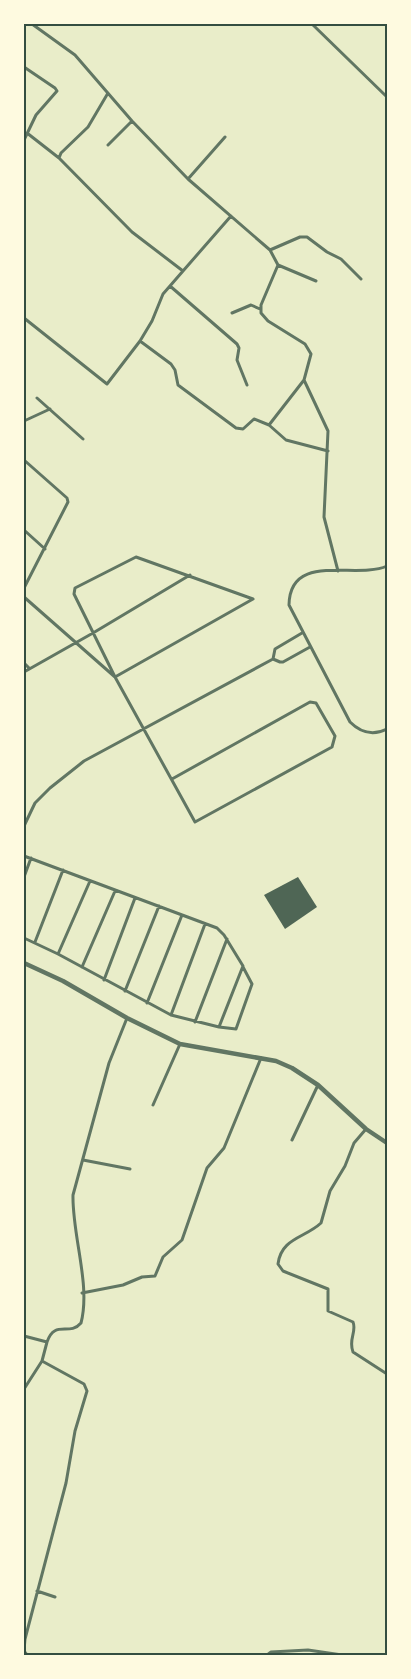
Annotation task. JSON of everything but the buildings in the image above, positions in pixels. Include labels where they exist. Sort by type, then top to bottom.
[{"type":"street","points":[[24,28],[25,24]]},
{"type":"street","points":[[32,24],[75,55],[132,121],[188,179],[270,250],[278,265],[316,281]]},
{"type":"street","points":[[312,24],[387,97]]},
{"type":"street","points":[[24,67],[56,88],[57,91],[36,115],[24,140]]},
{"type":"street","points":[[60,158],[61,153],[88,127],[108,93]]},
{"type":"street","points":[[108,145],[132,121]]},
{"type":"street","points":[[27,133],[60,158],[132,232],[183,271]]},
{"type":"street","points":[[188,179],[224,137]]},
{"type":"street","points":[[24,318],[107,384],[140,341],[152,321],[158,302],[231,216]]},
{"type":"street","points":[[270,250],[300,237],[307,237],[327,252],[341,259],[361,278]]},
{"type":"street","points":[[260,309],[278,265]]},
{"type":"street","points":[[170,286],[237,344],[239,348],[237,360],[247,385]]},
{"type":"street","points":[[232,313],[251,305],[260,309],[264,317],[305,344],[309,349],[310,354],[304,380],[269,425]]},
{"type":"street","points":[[140,341],[171,364],[175,370],[178,385],[236,428],[242,429],[254,419],[269,425],[286,440],[328,451]]},
{"type":"street","points":[[304,380],[326,423],[328,451],[324,517],[338,571]]},
{"type":"street","points":[[37,398],[83,439]]},
{"type":"street","points":[[24,421],[50,409]]},
{"type":"street","points":[[24,460],[67,498],[68,502],[24,588]]},
{"type":"street","points":[[24,530],[45,549]]},
{"type":"street","points":[[115,677],[253,599],[136,557],[75,588],[74,594],[115,677],[195,822],[332,747],[335,736],[316,703],[310,702],[172,779]]},
{"type":"street","points":[[387,566],[368,571],[309,573],[292,588],[289,605],[350,722],[356,728],[370,733],[387,729]]},
{"type":"street","points":[[24,672],[93,634],[190,575]]},
{"type":"street","points":[[24,597],[115,677]]},
{"type":"street","points":[[273,659],[275,649],[302,633]]},
{"type":"street","points":[[273,659],[283,662],[310,647]]},
{"type":"street","points":[[24,826],[35,802],[91,756],[273,659]]},
{"type":"street","points":[[24,663],[29,668]]},
{"type":"street","points":[[24,856],[217,928],[227,939],[252,984],[236,1029],[219,1027],[172,1015],[35,942],[24,938]]},
{"type":"street","points":[[24,877],[31,858]]},
{"type":"street","points":[[35,942],[64,870]]},
{"type":"street","points":[[58,954],[90,881]]},
{"type":"street","points":[[82,967],[115,891]]},
{"type":"street","points":[[104,980],[135,898]]},
{"type":"street","points":[[125,991],[158,906]]},
{"type":"street","points":[[147,1003],[182,915]]},
{"type":"street","points":[[172,1015],[206,924]]},
{"type":"street","points":[[195,1022],[227,939]]},
{"type":"street","points":[[24,963],[63,981],[127,1018],[180,1044],[261,1058],[284,1064],[318,1085],[366,1129],[387,1143]]},
{"type":"street","points":[[219,1027],[242,966]]},
{"type":"street","points":[[24,1389],[42,1361],[50,1334],[55,1330],[79,1326],[82,1320],[80,1256],[72,1206],[74,1189],[109,1063],[127,1018]]},
{"type":"street","points":[[153,1105],[180,1044]]},
{"type":"street","points":[[82,1293],[123,1286],[142,1277],[154,1276],[163,1257],[180,1244],[207,1168],[224,1148],[261,1058]]},
{"type":"street","points":[[292,1140],[318,1085]]},
{"type":"street","points":[[366,1129],[354,1144],[345,1166],[330,1191],[321,1223],[287,1243],[281,1252],[278,1264],[283,1272],[328,1290],[328,1311],[353,1322],[355,1326],[350,1340],[353,1352],[387,1374]]},
{"type":"street","points":[[83,1160],[130,1169]]},
{"type":"street","points":[[24,1336],[47,1342]]},
{"type":"street","points":[[27,1655],[24,1651],[25,1639],[61,1505],[75,1431],[87,1391],[84,1384],[42,1361]]},
{"type":"street","points":[[37,1591],[55,1597]]},
{"type":"street","points":[[267,1655],[271,1652],[308,1650],[342,1655]]},
{"type":"street","points":[[386,1655],[387,1651]]}]
